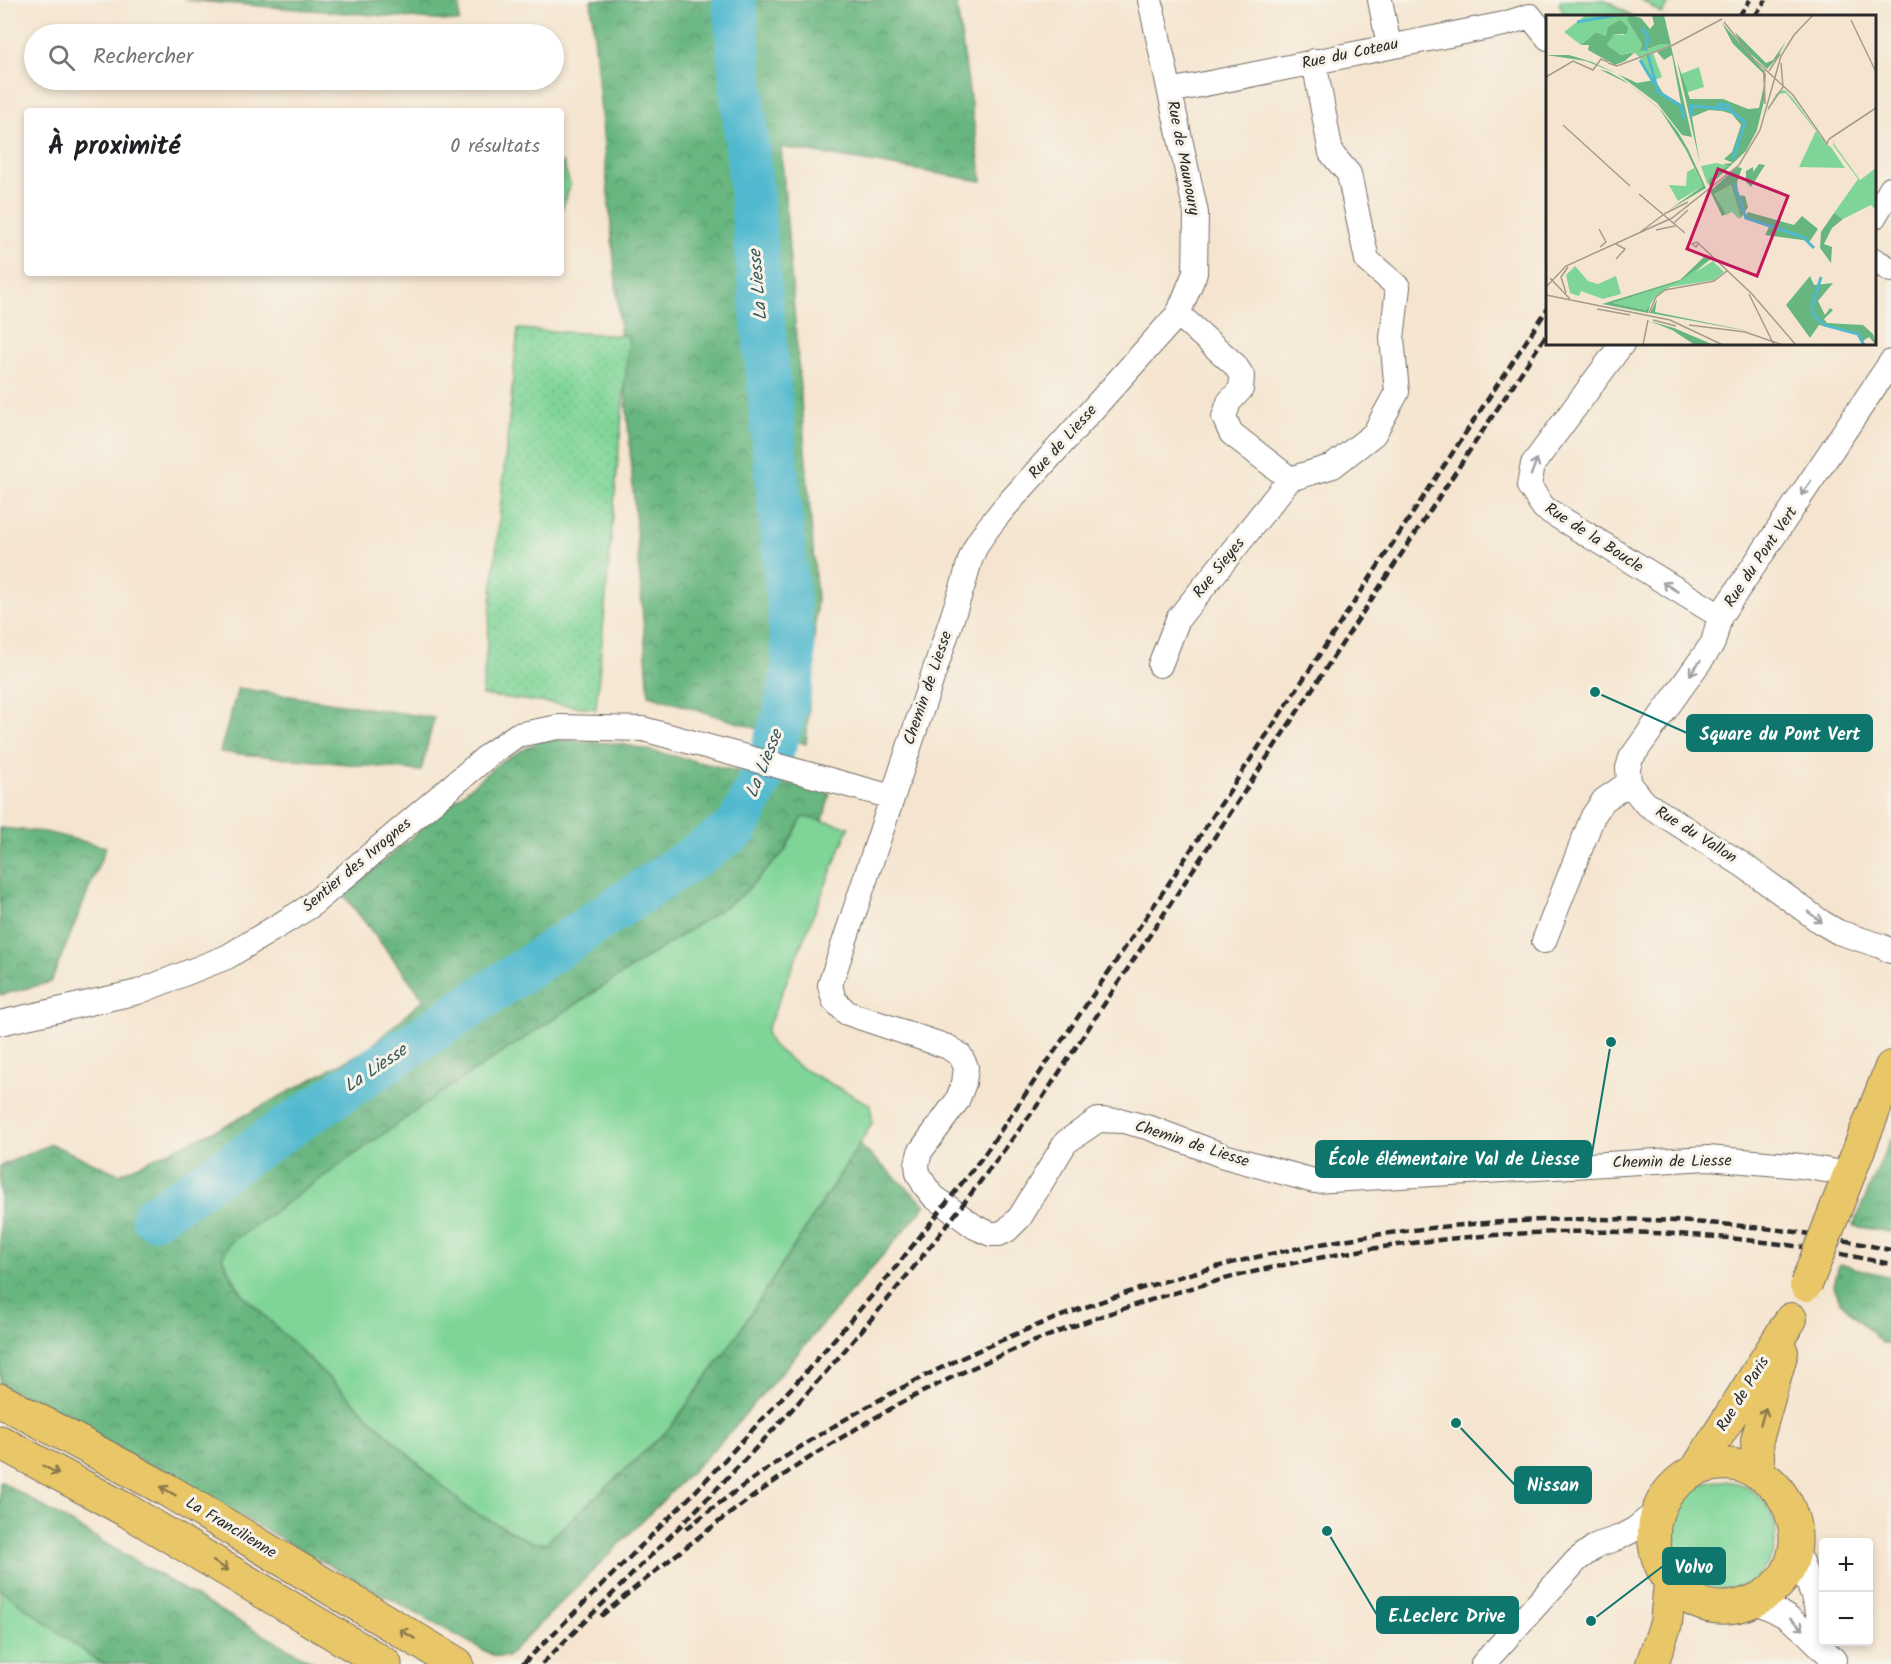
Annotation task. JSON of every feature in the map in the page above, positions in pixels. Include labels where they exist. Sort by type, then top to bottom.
[{"type":"highway","name":"La Francilienne","points":[[0,1400],[167,1490],[458,1664]]},
{"type":"highway","points":[[0,1442],[126,1510],[385,1664]]},
{"type":"main road","points":[[1849,1174],[1891,1067]]},
{"type":"main road","name":"Rue de Paris","points":[[1759,1474],[1757,1440],[1791,1319],[1849,1174]]},
{"type":"main road","name":"Rue de Paris","points":[[1652,1664],[1665,1623],[1664,1571],[1653,1539],[1658,1511],[1672,1487],[1696,1470],[1791,1319]]},
{"type":"main road","name":"Rue de Paris","points":[[1664,1571],[1692,1599],[1719,1607],[1735,1606],[1765,1594],[1781,1579],[1789,1566],[1795,1544],[1794,1519],[1788,1503],[1779,1490],[1759,1474],[1746,1468],[1724,1464],[1696,1470]]},
{"type":"main road","name":"Rue de Paris","points":[[1669,1664],[1685,1628],[1704,1614],[1719,1607]]},
{"type":"street","name":"Rue de Maunoury","points":[[1150,0],[1196,213],[1195,273],[1178,314]]},
{"type":"street","points":[[1380,0],[1389,46]]},
{"type":"street","name":"Rue du Coteau","points":[[1170,91],[1504,24],[1531,8]]},
{"type":"street","points":[[1531,8],[1546,34]]},
{"type":"street","points":[[1178,314],[1235,365],[1242,376],[1241,389],[1229,402],[1224,417],[1231,433],[1290,479],[1333,466],[1374,434],[1397,392],[1392,338],[1398,287],[1367,260],[1349,174],[1331,153],[1314,62]]},
{"type":"street","points":[[1876,215],[1891,189]]},
{"type":"street","points":[[1876,261],[1891,270]]},
{"type":"street","name":"Rue de Liesse","points":[[964,579],[969,556],[978,540],[1178,314]]},
{"type":"street","name":"Rue de la Boucle","points":[[1621,345],[1533,464],[1529,486],[1544,508],[1720,616]]},
{"type":"street","name":"Rue du Pont Vert","points":[[1629,783],[1628,768],[1631,758],[1713,644],[1720,616],[1891,362]]},
{"type":"street","name":"Rue Sieyes","points":[[1160,665],[1178,619],[1290,479]]},
{"type":"street","name":"Chemin de Liesse","points":[[964,579],[830,985],[834,1000],[847,1013],[948,1047],[960,1055],[966,1067],[964,1083],[957,1101],[920,1152],[917,1164],[918,1173],[934,1197],[975,1227],[991,1234],[999,1234],[1007,1230],[1020,1217],[1066,1142],[1098,1120],[1123,1121],[1150,1128],[1224,1156],[1314,1180],[1708,1158],[1801,1166],[1849,1174]]},
{"type":"street","name":"Sentier des Ivrognes","points":[[0,1023],[138,992],[227,957],[309,907],[468,772],[517,735],[559,727],[643,729],[892,797]]},
{"type":"street","points":[[1544,941],[1593,816],[1604,800],[1629,783]]},
{"type":"street","name":"Rue du Vallon","points":[[1629,783],[1646,803],[1721,850],[1821,922],[1838,932],[1891,951]]},
{"type":"street","points":[[1483,1664],[1577,1560],[1597,1545],[1618,1539],[1635,1529],[1658,1511]]},
{"type":"street","points":[[1618,1539],[1635,1540],[1643,1544],[1664,1571]]},
{"type":"street","points":[[1795,1544],[1819,1614]]},
{"type":"street","points":[[1751,1601],[1779,1611],[1833,1655]]},
{"type":"green space","points":[[184,0],[460,0],[459,22]]},
{"type":"green space","points":[[591,0],[956,0],[982,181],[781,147],[817,599],[806,744],[649,695],[624,373]]},
{"type":"green space","points":[[1561,0],[1606,0],[1629,15],[1565,15],[1559,3]]},
{"type":"green space","points":[[1642,0],[1671,0],[1662,14]]},
{"type":"green space","points":[[564,165],[570,185],[564,203]]},
{"type":"green space","points":[[518,329],[629,336],[596,709],[482,695]]},
{"type":"green space","points":[[238,688],[434,718],[421,771],[220,752]]},
{"type":"green space","points":[[543,739],[622,744],[830,793],[823,821],[803,817],[784,852],[741,896],[445,1090],[230,1243],[222,1257],[242,1294],[468,1509],[533,1543],[546,1543],[670,1428],[733,1341],[859,1145],[926,1205],[722,1441],[507,1657],[494,1656],[0,1384],[0,1166],[51,1144],[119,1174],[229,1124],[368,1049],[424,999],[344,895],[500,762]]},
{"type":"green space","points":[[803,816],[849,827],[766,1032],[771,1044],[801,1068],[871,1105],[872,1124],[733,1341],[670,1428],[546,1543],[533,1543],[468,1509],[416,1462],[242,1294],[222,1257],[230,1243],[445,1090],[741,896],[784,852]]},
{"type":"green space","points":[[0,828],[45,832],[106,847],[51,982],[0,995]]},
{"type":"green space","points":[[1891,1138],[1891,1232],[1853,1226]]},
{"type":"green space","points":[[1839,1264],[1891,1277],[1891,1344],[1882,1343],[1840,1301],[1834,1286]]},
{"type":"green space","points":[[0,1481],[203,1601],[316,1664],[106,1664],[95,1659],[0,1589]]},
{"type":"green space","points":[[1722,1481],[1743,1485],[1760,1497],[1772,1514],[1776,1535],[1772,1556],[1760,1573],[1743,1585],[1722,1589],[1701,1585],[1684,1573],[1672,1556],[1668,1535],[1672,1514],[1684,1497],[1701,1485]]},
{"type":"green space","points":[[0,1589],[95,1659],[106,1664],[0,1664]]},
{"type":"waterway","name":"La Liesse","points":[[153,1217],[737,828],[747,808],[780,730],[794,666],[734,0]]},
{"type":"railway","points":[[1740,15],[1750,0]]},
{"type":"railway","points":[[1756,15],[1766,0]]},
{"type":"railway","points":[[523,1664],[694,1493],[805,1373],[888,1277],[984,1155],[1163,892],[1546,311]]},
{"type":"railway","points":[[542,1664],[715,1491],[815,1384],[902,1281],[985,1175],[1039,1103],[1546,335]]},
{"type":"railway","points":[[686,1529],[807,1443],[935,1371],[1070,1313],[1211,1268],[1355,1238],[1501,1222],[1649,1220],[1796,1232],[1891,1250]]},
{"type":"railway","points":[[601,1616],[664,1564],[763,1490],[831,1444],[891,1409],[942,1382],[1020,1347],[1074,1326],[1162,1297],[1250,1273],[1339,1254],[1430,1241],[1520,1234],[1612,1232],[1703,1236],[1807,1248],[1891,1264]]},
{"type":"place","name":"Square du Pont Vert","points":[[1595,692]]},
{"type":"place","name":"École élémentaire Val de Liesse","points":[[1611,1042]]},
{"type":"place","name":"Nissan","points":[[1456,1423]]},
{"type":"place","name":"E.Leclerc Drive","points":[[1327,1531]]},
{"type":"place","name":"Volvo","points":[[1591,1621]]}]
